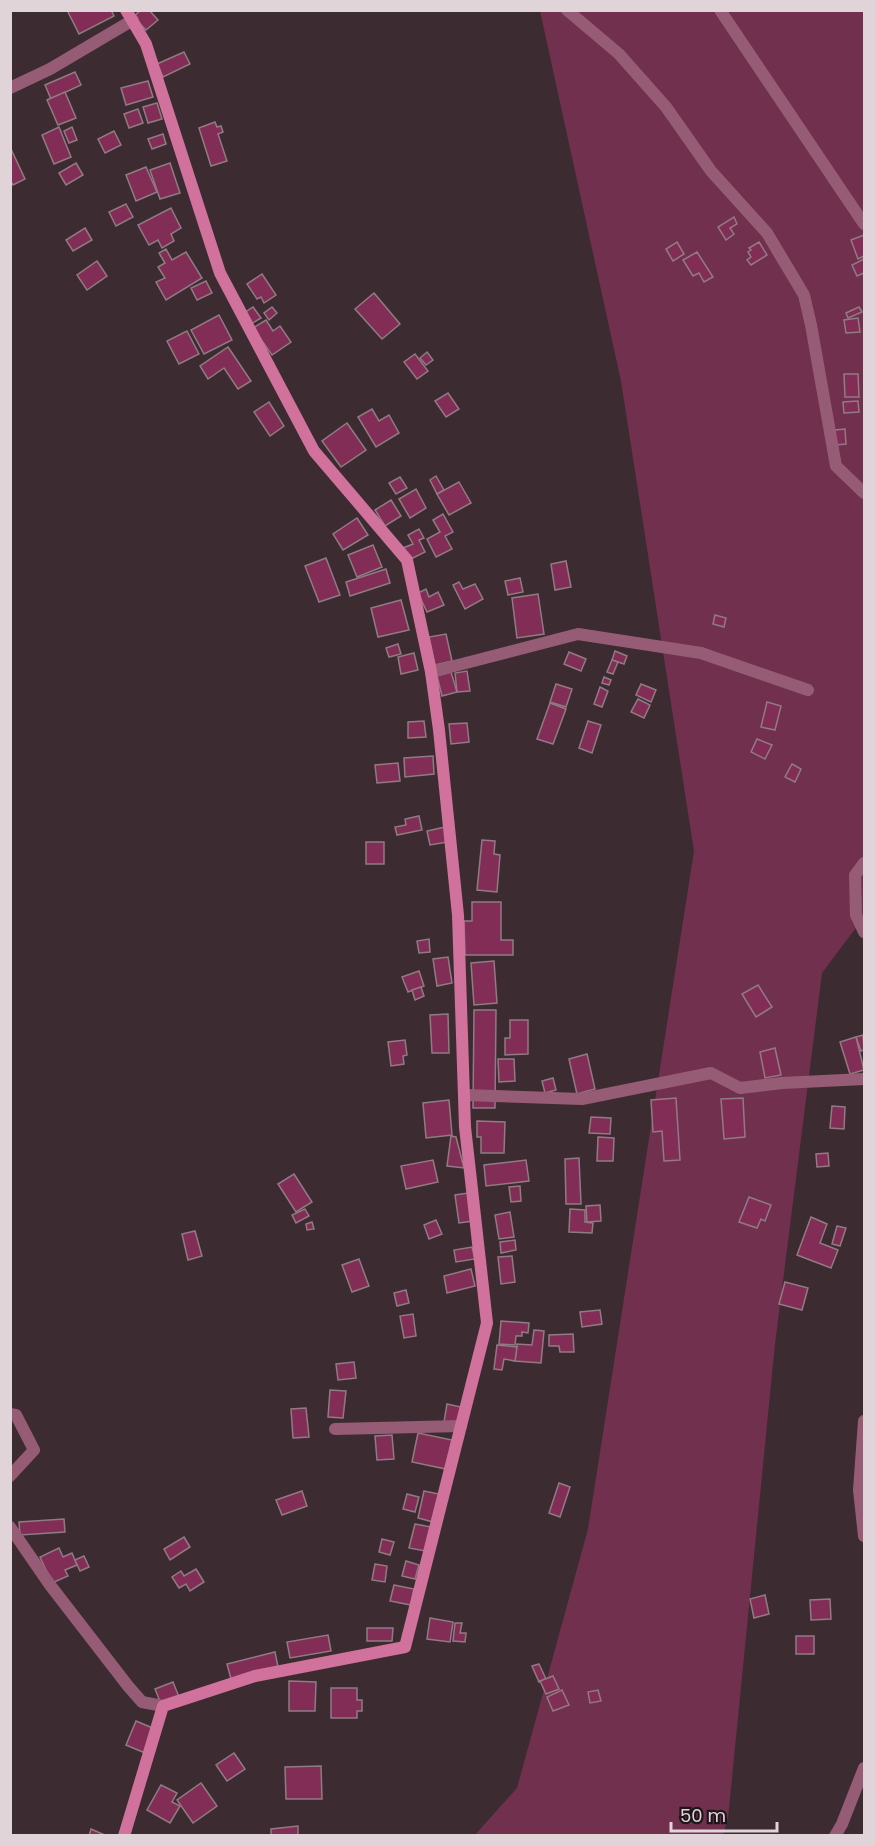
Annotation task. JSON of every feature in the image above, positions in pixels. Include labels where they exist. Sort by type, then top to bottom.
[{"type":"street","points":[[567,10],[619,54],[658,98],[711,171],[767,233],[804,295],[836,466],[864,493]]},
{"type":"street","points":[[720,10],[864,224]]},
{"type":"street","points":[[10,88],[50,69],[129,15],[147,44],[220,273],[314,451],[407,560],[430,672],[439,730],[458,915],[465,1127],[487,1323],[405,1647],[255,1676],[163,1707],[142,1702],[50,1585],[10,1527]]},
{"type":"street","points":[[430,672],[578,634],[701,652],[808,690]]},
{"type":"street","points":[[864,863],[855,875],[856,915],[864,932]]},
{"type":"street","points":[[464,1095],[582,1099],[711,1073],[740,1088],[782,1083],[864,1079]]},
{"type":"street","points":[[10,1476],[34,1450],[12,1411]]},
{"type":"street","points":[[864,1421],[860,1490],[864,1536]]},
{"type":"street","points":[[335,1429],[461,1426]]},
{"type":"street","points":[[124,1836],[163,1707]]},
{"type":"street","points":[[835,1836],[864,1768]]},
{"type":"shaded area","points":[[540,11],[864,11],[864,917],[822,973],[775,1344],[728,1818],[723,1835],[474,1836],[517,1788],[588,1529],[694,851],[621,381]]},
{"type":"building","points":[[67,10],[111,10],[114,16],[79,34]]},
{"type":"building","points":[[141,10],[149,10],[158,20],[146,30],[133,17]]},
{"type":"building","points":[[184,52],[190,64],[163,77],[157,64]]},
{"type":"building","points":[[75,72],[81,85],[51,99],[45,85]]},
{"type":"building","points":[[148,81],[153,97],[126,105],[121,88]]},
{"type":"building","points":[[65,92],[76,118],[58,125],[47,100]]},
{"type":"building","points":[[157,103],[162,119],[148,123],[143,107]]},
{"type":"building","points":[[138,109],[143,123],[129,128],[124,114]]},
{"type":"building","points":[[215,122],[217,127],[221,126],[223,132],[218,134],[227,161],[211,166],[199,128]]},
{"type":"building","points":[[59,127],[71,157],[54,164],[42,135]]},
{"type":"building","points":[[72,127],[77,140],[69,143],[64,131]]},
{"type":"building","points":[[114,131],[121,145],[105,153],[98,139]]},
{"type":"building","points":[[163,134],[166,144],[152,149],[148,139]]},
{"type":"building","points":[[11,149],[25,179],[13,185],[10,179]]},
{"type":"building","points":[[76,163],[83,175],[66,185],[59,173]]},
{"type":"building","points":[[170,163],[180,193],[160,199],[150,170]]},
{"type":"building","points":[[146,167],[157,192],[136,201],[126,175]]},
{"type":"building","points":[[126,204],[133,217],[116,226],[109,212]]},
{"type":"building","points":[[171,208],[181,228],[171,234],[174,241],[162,248],[158,240],[149,245],[138,225]]},
{"type":"building","points":[[734,217],[737,224],[730,228],[734,234],[726,240],[718,227]]},
{"type":"building","points":[[85,228],[92,240],[73,251],[66,240]]},
{"type":"building","points":[[864,235],[864,256],[858,259],[851,240]]},
{"type":"building","points":[[677,242],[684,254],[673,261],[666,249]]},
{"type":"building","points":[[759,242],[767,255],[751,265],[747,260],[751,257],[748,252],[751,250],[749,248]]},
{"type":"building","points":[[166,249],[172,260],[186,252],[202,278],[166,300],[156,282],[165,278],[158,267],[165,263],[159,253]]},
{"type":"building","points":[[697,252],[713,277],[704,282],[699,273],[693,276],[683,260]]},
{"type":"building","points":[[864,259],[864,273],[857,276],[852,265]]},
{"type":"building","points":[[97,261],[107,276],[87,290],[77,275]]},
{"type":"building","points":[[262,274],[276,295],[264,303],[261,297],[257,299],[247,284]]},
{"type":"building","points":[[206,281],[212,293],[197,300],[191,288]]},
{"type":"building","points":[[374,293],[400,324],[382,339],[355,309]]},
{"type":"building","points":[[253,307],[261,318],[251,324],[244,313]]},
{"type":"building","points":[[272,307],[277,313],[269,320],[264,313]]},
{"type":"building","points":[[859,307],[862,312],[848,318],[846,313]]},
{"type":"building","points":[[219,315],[232,340],[204,354],[191,330]]},
{"type":"building","points":[[858,318],[860,332],[846,333],[844,320]]},
{"type":"building","points":[[266,320],[273,331],[280,326],[291,342],[272,355],[253,328]]},
{"type":"building","points":[[187,331],[199,354],[179,364],[167,341]]},
{"type":"building","points":[[228,347],[251,381],[238,389],[224,368],[208,379],[200,366]]},
{"type":"building","points":[[427,352],[433,360],[426,365],[420,358]]},
{"type":"building","points":[[415,354],[428,371],[417,379],[404,362]]},
{"type":"building","points":[[844,374],[858,374],[859,397],[845,397]]},
{"type":"building","points":[[448,393],[459,409],[446,417],[435,401]]},
{"type":"building","points":[[858,401],[859,412],[844,413],[843,402]]},
{"type":"building","points":[[269,402],[284,426],[270,436],[254,412]]},
{"type":"building","points":[[372,409],[379,421],[389,415],[399,433],[376,447],[358,417]]},
{"type":"building","points":[[347,423],[366,450],[341,467],[322,441]]},
{"type":"building","points":[[845,429],[846,444],[836,445],[835,430]]},
{"type":"building","points":[[436,476],[444,490],[437,494],[430,480]]},
{"type":"building","points":[[400,477],[407,488],[396,494],[389,483]]},
{"type":"building","points":[[459,482],[471,503],[449,515],[437,494]]},
{"type":"building","points":[[416,489],[426,508],[410,518],[399,499]]},
{"type":"building","points":[[391,500],[401,516],[385,526],[375,510]]},
{"type":"building","points":[[443,514],[453,532],[445,536],[452,549],[436,557],[427,539],[440,532],[433,520]]},
{"type":"building","points":[[357,518],[368,535],[343,550],[333,534]]},
{"type":"building","points":[[419,529],[424,538],[419,540],[425,552],[409,560],[403,548],[413,544],[408,535]]},
{"type":"building","points":[[373,545],[382,567],[357,577],[348,555]]},
{"type":"building","points":[[326,558],[340,595],[319,602],[305,566]]},
{"type":"building","points":[[566,561],[571,587],[555,590],[551,564]]},
{"type":"building","points":[[386,569],[390,583],[350,596],[346,582]]},
{"type":"building","points":[[520,578],[523,592],[508,595],[505,581]]},
{"type":"building","points":[[459,582],[463,589],[475,584],[483,599],[465,609],[453,585]]},
{"type":"building","points":[[426,589],[429,597],[438,592],[444,605],[427,612],[418,593]]},
{"type":"building","points":[[538,594],[544,634],[517,638],[512,598]]},
{"type":"building","points":[[401,600],[409,630],[378,637],[371,608]]},
{"type":"building","points":[[715,615],[726,618],[724,627],[713,624]]},
{"type":"building","points":[[446,634],[452,661],[435,665],[429,637]]},
{"type":"building","points":[[398,644],[401,654],[389,657],[386,648]]},
{"type":"building","points":[[615,651],[627,656],[624,664],[612,660]]},
{"type":"building","points":[[569,652],[586,659],[581,671],[564,664]]},
{"type":"building","points":[[414,653],[418,670],[401,674],[398,657]]},
{"type":"building","points":[[612,660],[618,662],[613,674],[607,672]]},
{"type":"building","points":[[467,671],[470,691],[457,692],[455,673]]},
{"type":"building","points":[[451,672],[457,692],[442,696],[437,676]]},
{"type":"building","points":[[604,677],[611,680],[609,685],[602,683]]},
{"type":"building","points":[[556,684],[572,689],[566,707],[550,702]]},
{"type":"building","points":[[641,684],[656,690],[651,702],[636,695]]},
{"type":"building","points":[[600,687],[608,691],[602,707],[594,704]]},
{"type":"building","points":[[638,699],[650,705],[644,718],[631,712]]},
{"type":"building","points":[[767,702],[781,706],[775,730],[761,727]]},
{"type":"building","points":[[550,703],[566,709],[553,744],[537,739]]},
{"type":"building","points":[[424,721],[426,737],[408,738],[408,722]]},
{"type":"building","points":[[588,721],[601,725],[592,753],[579,748]]},
{"type":"building","points":[[467,723],[469,742],[451,744],[449,724]]},
{"type":"building","points":[[757,739],[772,745],[765,759],[751,752]]},
{"type":"building","points":[[433,756],[434,774],[405,777],[404,758]]},
{"type":"building","points":[[398,763],[400,781],[377,783],[375,765]]},
{"type":"building","points":[[792,764],[801,769],[795,782],[785,777]]},
{"type":"building","points":[[419,816],[422,830],[397,835],[395,827],[406,825],[405,819]]},
{"type":"building","points":[[445,827],[448,842],[430,845],[427,831]]},
{"type":"building","points":[[482,840],[495,841],[494,854],[500,855],[497,892],[477,890]]},
{"type":"building","points":[[366,842],[384,842],[384,864],[366,864]]},
{"type":"building","points":[[472,902],[501,902],[501,940],[513,940],[513,955],[465,955],[464,921],[472,921]]},
{"type":"building","points":[[429,939],[430,952],[419,953],[417,941]]},
{"type":"building","points":[[448,957],[452,983],[437,986],[433,959]]},
{"type":"building","points":[[494,961],[497,1003],[474,1005],[471,963]]},
{"type":"building","points":[[419,971],[424,986],[408,992],[402,977]]},
{"type":"building","points":[[758,985],[772,1007],[756,1017],[742,994]]},
{"type":"building","points":[[421,987],[424,996],[415,1000],[412,990]]},
{"type":"building","points":[[474,1010],[496,1010],[495,1108],[473,1108]]},
{"type":"building","points":[[448,1014],[449,1053],[432,1053],[430,1015]]},
{"type":"building","points":[[510,1020],[528,1020],[528,1054],[505,1055],[505,1038],[510,1038]]},
{"type":"building","points":[[863,1035],[864,1050],[861,1051],[856,1037]]},
{"type":"building","points":[[856,1037],[864,1070],[850,1074],[840,1042]]},
{"type":"building","points":[[405,1040],[407,1055],[403,1056],[404,1064],[391,1066],[388,1042]]},
{"type":"building","points":[[775,1048],[781,1075],[765,1078],[760,1052]]},
{"type":"building","points":[[587,1054],[595,1089],[577,1094],[569,1059]]},
{"type":"building","points":[[498,1059],[514,1059],[515,1081],[499,1082]]},
{"type":"building","points":[[553,1078],[556,1090],[545,1093],[542,1081]]},
{"type":"building","points":[[676,1098],[680,1160],[664,1161],[662,1131],[653,1132],[651,1100]]},
{"type":"building","points":[[743,1098],[745,1137],[724,1139],[721,1099]]},
{"type":"building","points":[[449,1100],[452,1135],[426,1138],[423,1103]]},
{"type":"building","points":[[832,1106],[845,1107],[844,1129],[830,1128]]},
{"type":"building","points":[[591,1117],[611,1118],[610,1134],[589,1133]]},
{"type":"building","points":[[477,1121],[505,1122],[504,1153],[481,1153],[481,1137],[477,1137]]},
{"type":"building","points":[[451,1136],[456,1137],[464,1168],[447,1166]]},
{"type":"building","points":[[598,1137],[614,1138],[613,1161],[597,1161]]},
{"type":"building","points":[[828,1153],[829,1166],[817,1167],[816,1154]]},
{"type":"building","points":[[579,1158],[581,1204],[566,1204],[565,1159]]},
{"type":"building","points":[[433,1160],[438,1182],[406,1189],[401,1166]]},
{"type":"building","points":[[526,1160],[529,1181],[486,1186],[484,1165]]},
{"type":"building","points":[[294,1174],[312,1202],[296,1212],[278,1184]]},
{"type":"building","points":[[520,1186],[521,1201],[511,1202],[509,1187]]},
{"type":"building","points":[[468,1193],[473,1221],[459,1223],[455,1195]]},
{"type":"building","points":[[749,1197],[771,1205],[765,1221],[761,1219],[757,1228],[739,1222]]},
{"type":"building","points":[[600,1205],[601,1221],[587,1222],[586,1206]]},
{"type":"building","points":[[305,1209],[309,1216],[296,1223],[292,1215]]},
{"type":"building","points":[[570,1209],[585,1210],[585,1222],[593,1223],[592,1233],[569,1232]]},
{"type":"building","points":[[510,1212],[514,1237],[499,1239],[495,1215]]},
{"type":"building","points":[[811,1217],[827,1224],[820,1243],[838,1250],[831,1268],[797,1255]]},
{"type":"building","points":[[436,1220],[442,1234],[429,1239],[424,1225]]},
{"type":"building","points":[[312,1222],[314,1229],[307,1230],[306,1224]]},
{"type":"building","points":[[837,1226],[846,1228],[840,1246],[832,1244]]},
{"type":"building","points":[[195,1231],[202,1256],[188,1260],[182,1234]]},
{"type":"building","points":[[515,1240],[516,1250],[501,1253],[500,1242]]},
{"type":"building","points":[[472,1247],[475,1259],[456,1262],[454,1250]]},
{"type":"building","points":[[512,1256],[515,1282],[501,1284],[498,1257]]},
{"type":"building","points":[[359,1259],[369,1286],[352,1292],[342,1265]]},
{"type":"building","points":[[471,1269],[475,1286],[447,1293],[444,1276]]},
{"type":"building","points":[[785,1282],[808,1288],[802,1310],[779,1304]]},
{"type":"building","points":[[406,1290],[409,1303],[397,1306],[394,1293]]},
{"type":"building","points":[[600,1310],[602,1324],[582,1327],[580,1312]]},
{"type":"building","points":[[413,1314],[416,1336],[404,1338],[400,1316]]},
{"type":"building","points":[[501,1321],[529,1323],[528,1333],[522,1332],[522,1336],[516,1336],[515,1345],[499,1344]]},
{"type":"building","points":[[534,1330],[544,1331],[541,1363],[515,1361],[517,1344],[532,1345]]},
{"type":"building","points":[[573,1334],[574,1352],[560,1352],[559,1346],[549,1346],[549,1335]]},
{"type":"building","points":[[497,1345],[517,1347],[515,1361],[504,1359],[502,1370],[494,1369]]},
{"type":"building","points":[[354,1362],[356,1378],[338,1380],[336,1364]]},
{"type":"building","points":[[330,1390],[346,1391],[343,1418],[328,1417]]},
{"type":"building","points":[[447,1404],[461,1407],[458,1424],[444,1422]]},
{"type":"building","points":[[306,1408],[309,1437],[293,1438],[291,1409]]},
{"type":"building","points":[[418,1433],[452,1440],[446,1469],[412,1462]]},
{"type":"building","points":[[392,1435],[394,1459],[377,1460],[375,1436]]},
{"type":"building","points":[[559,1483],[570,1487],[560,1517],[549,1513]]},
{"type":"building","points":[[302,1491],[307,1506],[282,1515],[276,1500]]},
{"type":"building","points":[[424,1491],[439,1494],[433,1522],[418,1518]]},
{"type":"building","points":[[407,1494],[419,1497],[415,1512],[403,1509]]},
{"type":"building","points":[[64,1519],[65,1532],[20,1535],[19,1522]]},
{"type":"building","points":[[415,1524],[431,1527],[425,1551],[409,1548]]},
{"type":"building","points":[[184,1537],[190,1547],[170,1560],[164,1549]]},
{"type":"building","points":[[382,1539],[394,1542],[390,1555],[379,1552]]},
{"type":"building","points":[[59,1548],[63,1557],[72,1553],[77,1565],[65,1570],[68,1576],[52,1583],[40,1557]]},
{"type":"building","points":[[84,1556],[89,1567],[80,1571],[75,1560]]},
{"type":"building","points":[[406,1561],[419,1565],[415,1579],[402,1576]]},
{"type":"building","points":[[375,1564],[387,1566],[385,1582],[372,1580]]},
{"type":"building","points":[[196,1569],[204,1582],[190,1591],[186,1584],[179,1588],[172,1577],[181,1571],[184,1576]]},
{"type":"building","points":[[394,1585],[414,1589],[411,1605],[390,1601]]},
{"type":"building","points":[[765,1595],[769,1614],[754,1618],[750,1599]]},
{"type":"building","points":[[830,1599],[831,1619],[811,1620],[810,1600]]},
{"type":"building","points":[[430,1618],[453,1622],[450,1642],[427,1639]]},
{"type":"building","points":[[455,1623],[462,1623],[460,1633],[466,1633],[465,1642],[453,1641]]},
{"type":"building","points":[[367,1628],[393,1628],[392,1641],[367,1641]]},
{"type":"building","points":[[328,1635],[331,1651],[290,1658],[287,1642]]},
{"type":"building","points":[[796,1636],[814,1636],[814,1654],[796,1654]]},
{"type":"building","points":[[275,1652],[278,1667],[231,1679],[227,1664]]},
{"type":"building","points":[[539,1664],[546,1679],[539,1682],[532,1666]]},
{"type":"building","points":[[553,1676],[559,1689],[546,1694],[540,1681]]},
{"type":"building","points":[[289,1681],[316,1682],[315,1711],[289,1711]]},
{"type":"building","points":[[173,1682],[179,1697],[161,1704],[155,1689]]},
{"type":"building","points":[[331,1688],[357,1688],[357,1700],[362,1700],[362,1711],[357,1711],[357,1718],[331,1718]]},
{"type":"building","points":[[562,1690],[569,1705],[553,1711],[547,1697]]},
{"type":"building","points":[[598,1690],[601,1701],[590,1703],[588,1692]]},
{"type":"building","points":[[136,1721],[155,1729],[145,1753],[126,1745]]},
{"type":"building","points":[[234,1753],[245,1769],[227,1781],[216,1765]]},
{"type":"building","points":[[321,1766],[322,1799],[286,1799],[285,1767]]},
{"type":"building","points":[[201,1783],[217,1806],[193,1823],[177,1800]]},
{"type":"building","points":[[161,1785],[177,1793],[172,1802],[180,1806],[170,1823],[147,1810]]},
{"type":"building","points":[[298,1826],[298,1836],[271,1836],[271,1829]]},
{"type":"building","points":[[91,1829],[107,1836],[89,1836]]}]
